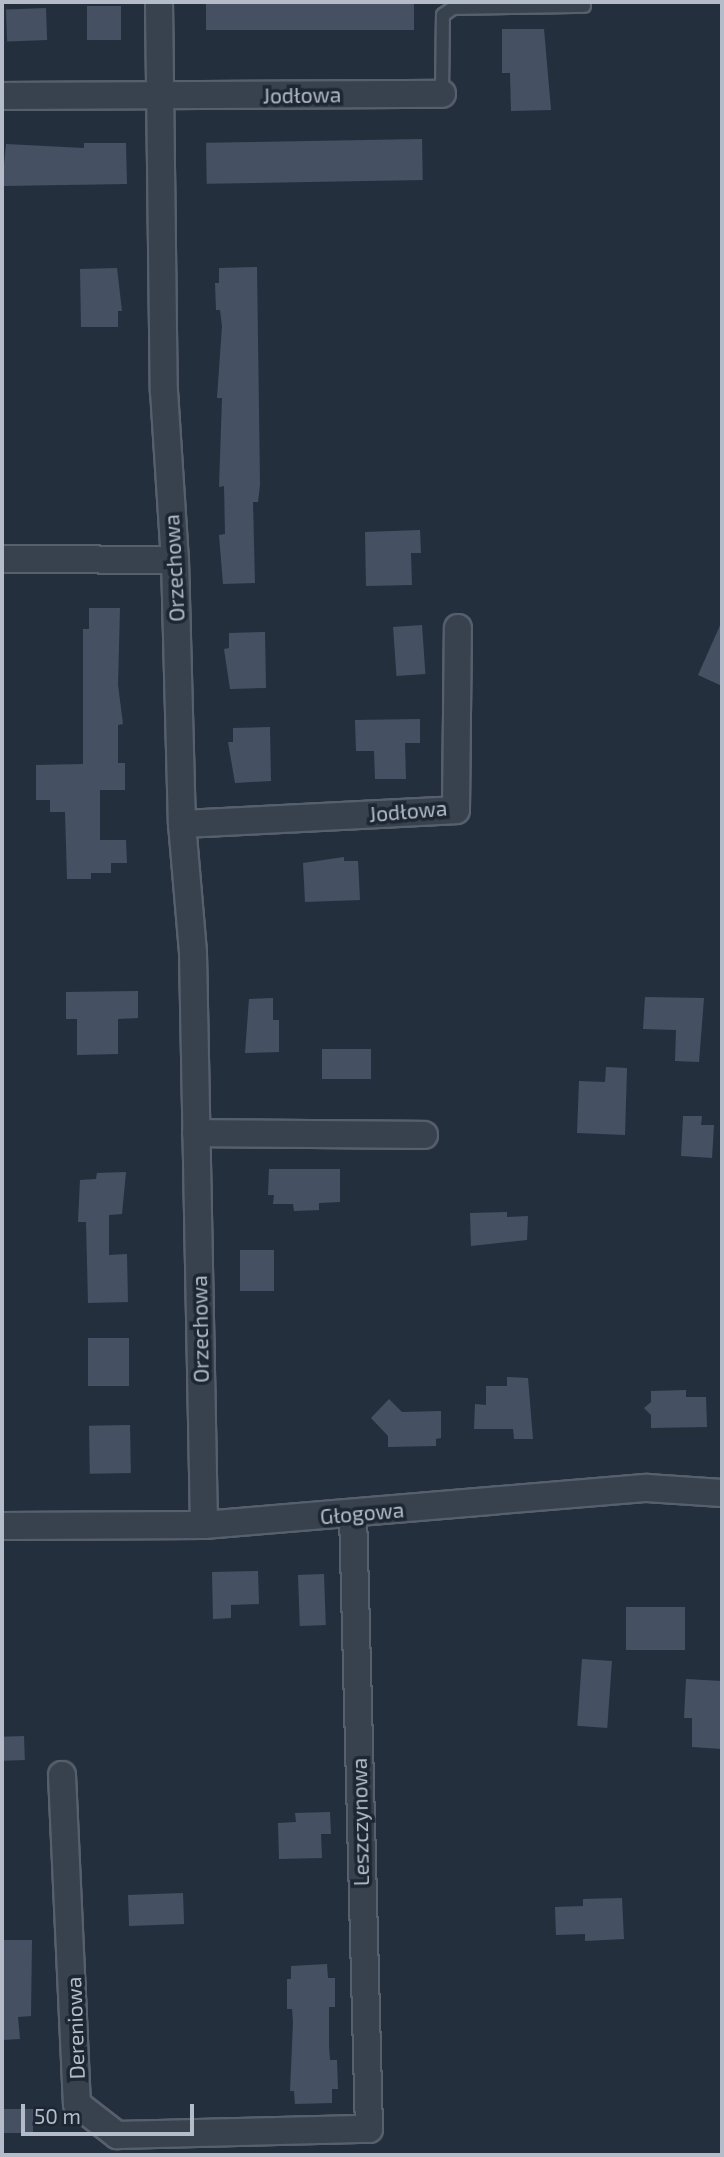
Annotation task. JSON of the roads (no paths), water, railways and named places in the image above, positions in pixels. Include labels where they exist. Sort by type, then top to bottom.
[{"type":"street","name":"Orzechowa","points":[[159,2],[164,391],[175,560],[181,824],[192,953],[204,1525]]},
{"type":"street","name":"Jodłowa","points":[[2,96],[442,93]]},
{"type":"street","points":[[2,559],[175,560]]},
{"type":"street","name":"Jodłowa","points":[[181,824],[456,810],[458,628]]},
{"type":"street","points":[[196,1133],[424,1135]]},
{"type":"street","name":"Głogowa","points":[[2,1526],[204,1525],[352,1515],[572,1492],[647,1488],[722,1493]]},
{"type":"street","name":"Leszczynowa","points":[[352,1515],[369,2129]]},
{"type":"street","name":"Dereniowa","points":[[62,1775],[78,2104],[117,2135],[369,2129]]},
{"type":"lane","points":[[442,93],[443,15],[453,8],[584,6]]}]
